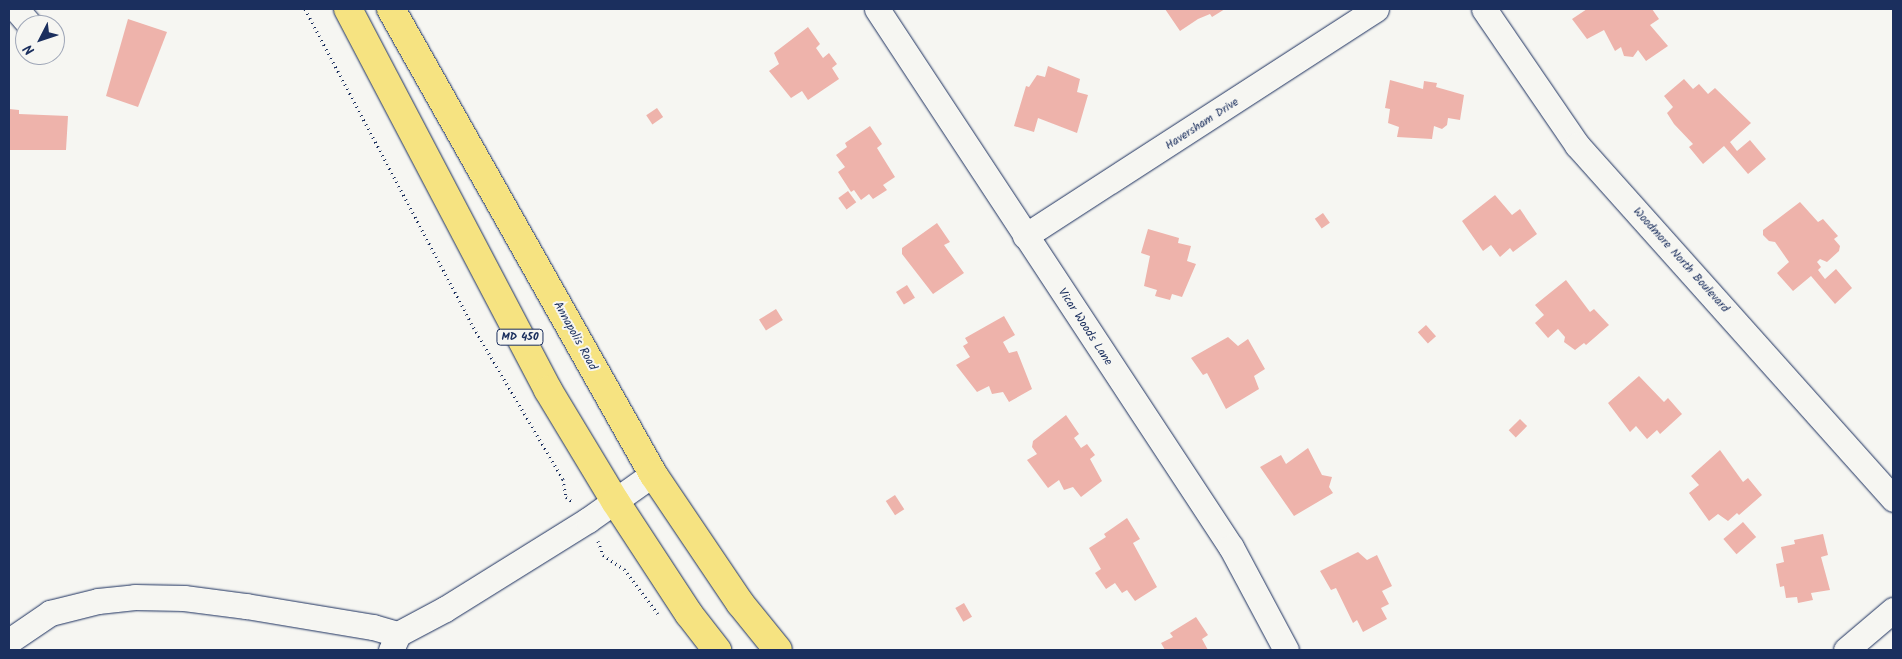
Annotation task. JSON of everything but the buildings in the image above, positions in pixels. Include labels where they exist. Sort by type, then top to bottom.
[{"type":"main road","name":"MD 450","points":[[348,9],[548,390],[615,501],[689,614],[717,650]]},
{"type":"main road","name":"Annapolis Road","points":[[391,9],[653,474],[740,603],[778,650]]},
{"type":"street","name":"Vicar Woods Lane","points":[[877,9],[1231,547],[1286,650]]},
{"type":"street","name":"Haversham Drive","points":[[1025,236],[1376,9]]},
{"type":"street","name":"Woodmore North Boulevard","points":[[1484,9],[1577,145],[1893,499]]},
{"type":"street","points":[[9,641],[50,613],[98,601],[135,598],[184,598],[373,627],[394,642],[588,520],[653,474]]},
{"type":"street","points":[[1846,650],[1893,610]]},
{"type":"path","points":[[305,9],[471,323],[563,479],[566,497],[588,520],[603,555],[624,569],[662,621]]}]
